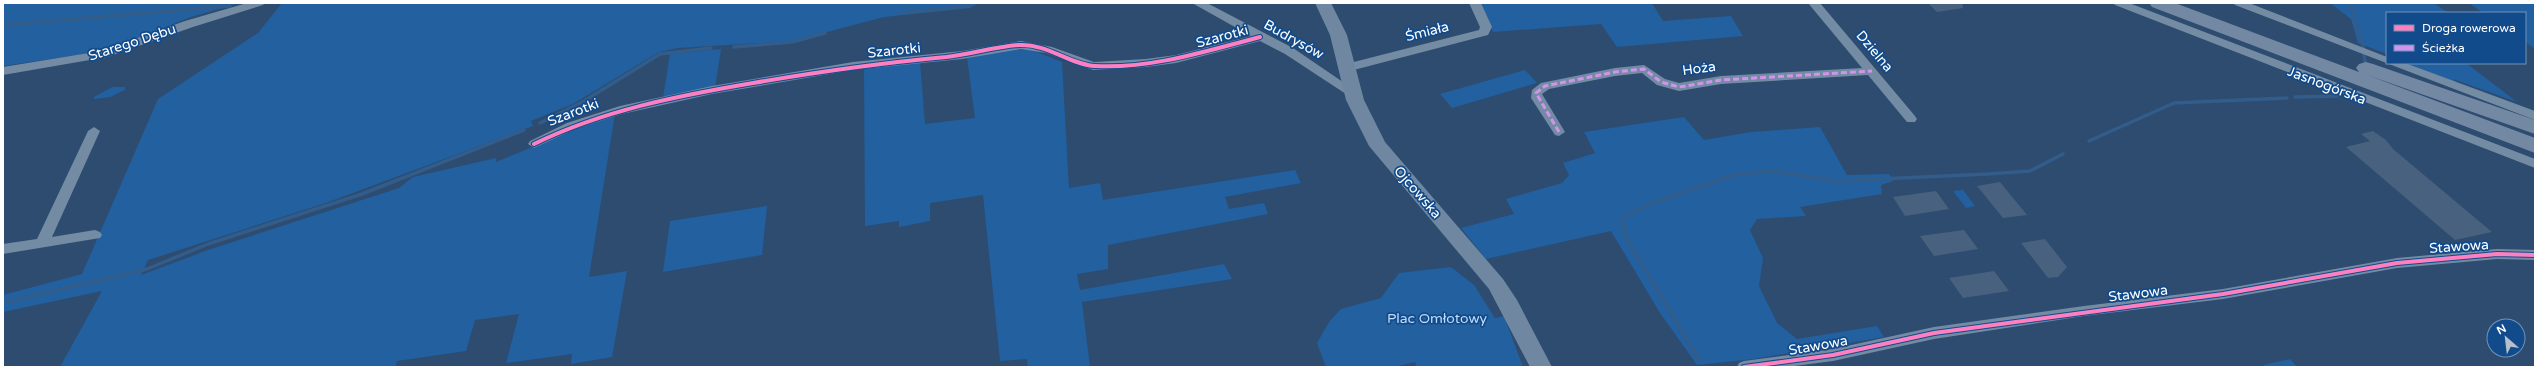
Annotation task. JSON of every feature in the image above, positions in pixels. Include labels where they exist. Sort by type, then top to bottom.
[{"type":"main road","name":"Jasnogórska","points":[[2158,3],[2535,136]]},
{"type":"main road","name":"Jasnogórska","points":[[2191,3],[2336,65],[2535,146]]},
{"type":"main road","points":[[2336,65],[2376,70],[2535,127]]},
{"type":"main road","points":[[2336,65],[2377,92],[2535,155]]},
{"type":"street","name":"Starego Dębu","points":[[3,71],[103,54],[189,24],[259,3]]},
{"type":"street","name":"Budrysów","points":[[1198,3],[1307,62],[1353,93]]},
{"type":"street","name":"Ojcowska","points":[[1324,3],[1336,29],[1353,93],[1363,120],[1378,146],[1496,284],[1510,306],[1541,367]]},
{"type":"street","name":"Śmiała","points":[[1346,68],[1484,32],[1486,27],[1475,3]]},
{"type":"street","name":"Dzielna","points":[[1814,3],[1911,119]]},
{"type":"street","name":"Jasnogórska","points":[[2119,3],[2535,164]]},
{"type":"street","points":[[2239,3],[2386,61]]},
{"type":"street","name":"Szarotki","points":[[534,144],[571,126],[620,110],[712,90],[853,66],[962,55],[1021,45],[1048,50],[1093,66],[1146,63],[1176,59],[1260,37]]},
{"type":"street","points":[[2395,64],[2535,116]]},
{"type":"street","name":"Hoża","points":[[1559,132],[1537,98],[1536,93],[1545,86],[1615,72],[1644,69],[1661,82],[1680,86],[1721,80],[1872,71]]},
{"type":"street","points":[[42,244],[94,131]]},
{"type":"street","points":[[3,249],[95,235]]},
{"type":"street","name":"Stawowa","points":[[1744,367],[1833,355],[1934,333],[2084,311],[2223,294],[2397,263],[2497,254],[2535,255]]},
{"type":"green space","points":[[3,3],[239,3],[191,17],[120,45],[78,55],[3,66]]},
{"type":"green space","points":[[282,3],[979,3],[970,8],[884,17],[793,41],[678,48],[659,52],[573,104],[531,121],[533,126],[326,203],[148,260],[141,275],[208,250],[399,188],[413,177],[496,158],[496,162],[615,113],[589,277],[627,271],[612,357],[571,364],[572,354],[506,363],[519,314],[475,320],[466,351],[397,361],[395,367],[60,367],[102,291],[3,312],[3,295],[82,274],[158,99],[258,33]]},
{"type":"green space","points":[[1481,3],[1652,3],[1663,21],[1731,16],[1743,36],[1617,47],[1601,24],[1493,32]]},
{"type":"green space","points":[[2330,3],[2434,3],[2447,12],[2386,12],[2386,54],[2358,43],[2351,19]]},
{"type":"green space","points":[[2469,3],[2535,3],[2535,49],[2526,43],[2526,12],[2482,12]]},
{"type":"green space","points":[[721,49],[715,88],[663,98],[670,54]]},
{"type":"green space","points":[[1015,49],[1032,50],[1062,62],[1069,188],[1100,183],[1103,200],[1295,170],[1301,183],[1225,197],[1229,209],[1264,203],[1268,214],[1108,245],[1108,269],[1077,274],[1080,290],[1224,264],[1232,279],[1082,302],[1090,367],[1028,367],[1027,359],[1000,361],[983,195],[930,203],[930,221],[899,227],[899,221],[865,226],[864,68],[920,61],[925,124],[975,118],[967,57]]},
{"type":"green space","points":[[2402,64],[2467,64],[2517,102],[2453,79],[2458,84]]},
{"type":"green space","points":[[1525,70],[1537,83],[1452,108],[1440,94]]},
{"type":"green space","points":[[112,87],[125,87],[125,90],[110,97],[94,99],[94,97]]},
{"type":"green space","points":[[1684,117],[1704,140],[1751,132],[1820,127],[1847,175],[1889,174],[1893,181],[1881,185],[1882,194],[1800,207],[1806,216],[1757,219],[1750,230],[1763,258],[1759,286],[1777,323],[1797,339],[1877,326],[1884,337],[1754,359],[1697,365],[1660,313],[1611,231],[1486,259],[1461,228],[1514,214],[1506,199],[1562,183],[1569,175],[1563,163],[1595,153],[1584,132]]},
{"type":"green space","points":[[1963,190],[1975,206],[1966,208],[1953,191]]},
{"type":"green space","points":[[767,206],[762,255],[663,272],[670,221]]},
{"type":"green space","name":"Plac Omłotowy","points":[[1451,267],[1474,285],[1495,318],[1504,316],[1523,367],[1417,367],[1415,362],[1394,367],[1326,367],[1317,343],[1329,322],[1341,309],[1381,298],[1399,273]]},
{"type":"green space","points":[[2290,359],[2297,367],[2265,367],[2263,365]]},
{"type":"building","points":[[1928,3],[1962,3],[1963,8],[1937,12]]},
{"type":"building","points":[[2373,131],[2386,140],[2393,149],[2492,232],[2455,240],[2346,147],[2370,141],[2361,134]]},
{"type":"building","points":[[2000,182],[2027,215],[2003,218],[1977,186]]},
{"type":"building","points":[[1936,191],[1949,209],[1905,216],[1893,197]]},
{"type":"building","points":[[1964,230],[1978,249],[1934,256],[1920,236]]},
{"type":"building","points":[[2045,239],[2067,267],[2058,277],[2048,278],[2021,243]]},
{"type":"building","points":[[1994,271],[2009,291],[1963,298],[1949,278]]},
{"type":"waterway","points":[[900,13],[960,7],[973,3]]},
{"type":"waterway","points":[[2350,3],[2364,49]]},
{"type":"waterway","points":[[3,25],[230,6]]},
{"type":"waterway","points":[[734,47],[792,42],[825,33]]},
{"type":"waterway","points":[[540,123],[584,101],[660,54],[711,48]]},
{"type":"waterway","points":[[2364,55],[2365,62]]},
{"type":"waterway","points":[[2295,97],[2339,96]]},
{"type":"waterway","points":[[2089,141],[2174,103],[2287,98]]},
{"type":"waterway","points":[[3,303],[147,269],[208,244],[362,194],[524,130]]},
{"type":"waterway","points":[[1699,360],[1625,236],[1622,218],[1652,203],[1733,175],[1773,171],[1835,181],[1988,174],[2030,171],[2063,154]]},
{"type":"marked path","points":[[1559,132],[1537,98],[1536,93],[1545,86],[1615,72],[1644,69],[1661,82],[1679,87],[1721,80],[1872,71]]},
{"type":"cycle path","points":[[534,144],[571,126],[620,110],[712,90],[853,66],[962,55],[1021,45],[1048,50],[1093,66],[1146,63],[1176,59],[1260,37]]},
{"type":"cycle path","points":[[1744,367],[1833,355],[1934,333],[2084,311],[2223,294],[2397,263],[2497,254],[2535,255]]}]
